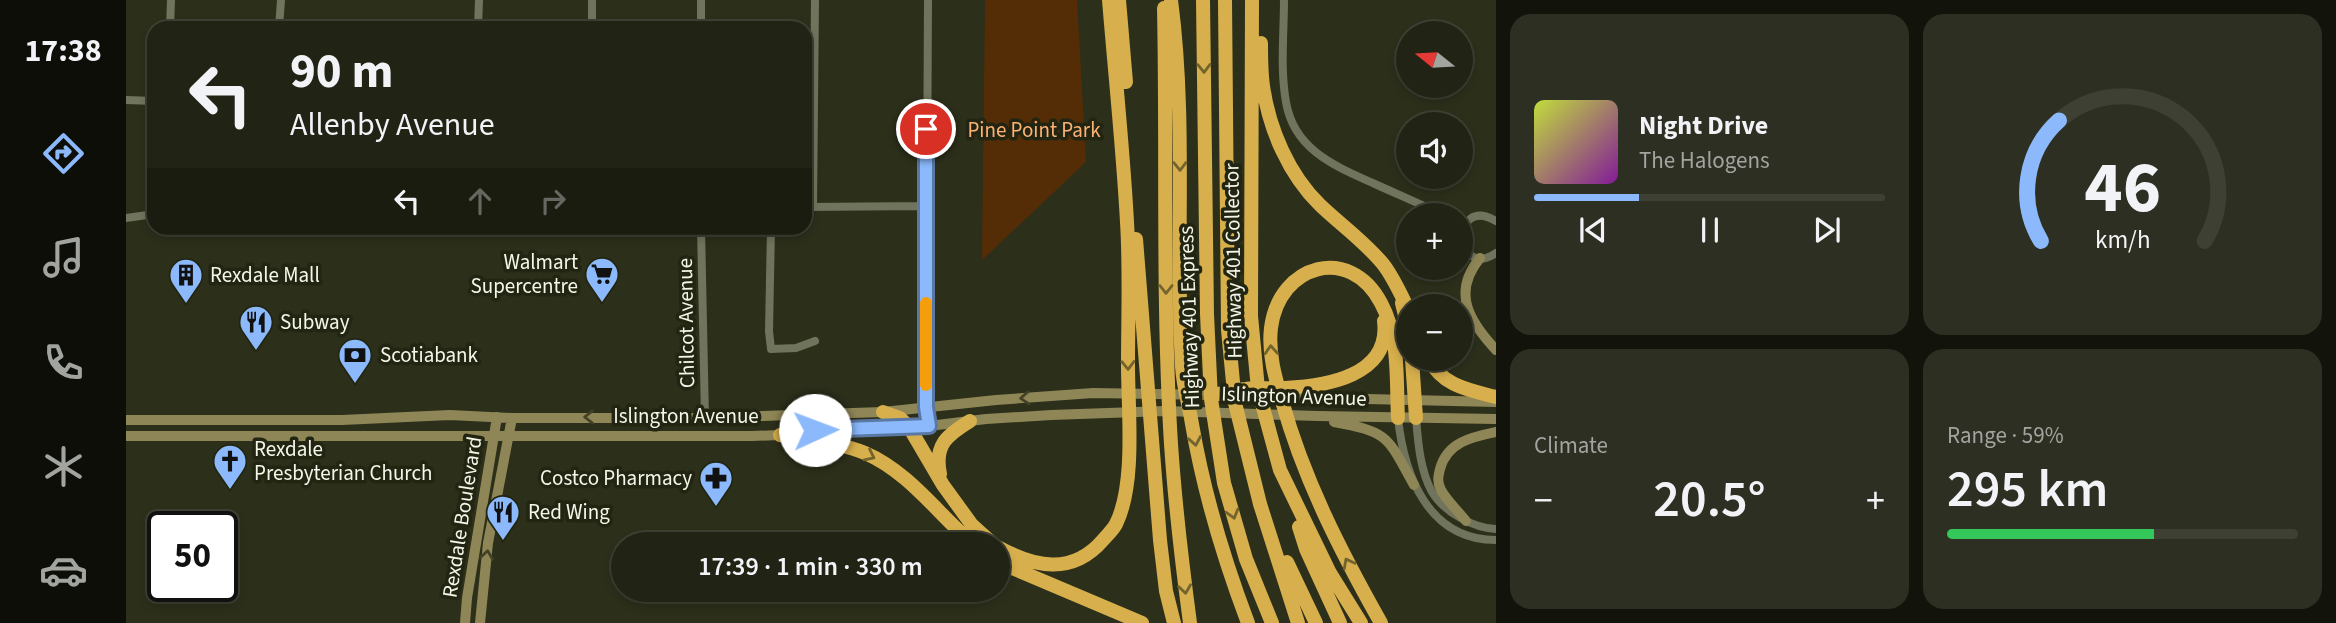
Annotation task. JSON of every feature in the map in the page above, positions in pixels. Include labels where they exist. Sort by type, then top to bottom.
[{"type":"highway","points":[[1109,0],[1127,223]]},
{"type":"highway","points":[[1119,0],[1160,540],[1166,591],[1174,623]]},
{"type":"highway","points":[[1164,0],[1167,68],[1166,306],[1171,443],[1189,623]]},
{"type":"highway","points":[[1171,0],[1175,26],[1180,162],[1182,369],[1202,480],[1226,564],[1248,623]]},
{"type":"highway","name":"Highway 401 Express","points":[[1203,0],[1207,314],[1211,399],[1224,483],[1246,559],[1272,623]]},
{"type":"highway","name":"Highway 401 Express","points":[[1225,0],[1228,331],[1235,403],[1260,504],[1298,623]]},
{"type":"highway","name":"Highway 401 Collector","points":[[1252,0],[1251,316],[1258,389],[1280,470],[1330,573],[1361,623]]},
{"type":"highway","points":[[1258,0],[1263,86],[1268,110],[1285,158],[1319,204],[1382,264],[1402,294]]},
{"type":"highway","points":[[1010,553],[1034,563],[1054,565],[1073,562],[1087,555],[1115,525],[1123,505],[1129,436],[1127,223],[1130,143]]},
{"type":"highway","points":[[1381,623],[1346,562],[1301,461],[1276,381],[1270,349],[1271,328],[1283,293],[1307,272],[1325,269],[1349,271],[1371,287],[1381,302],[1393,336],[1398,418]]},
{"type":"highway","points":[[1399,288],[1400,294]]},
{"type":"highway","points":[[1214,395],[1248,388],[1311,391],[1350,377],[1377,356],[1383,342],[1385,325],[1381,302]]},
{"type":"highway","points":[[1413,371],[1416,418]]},
{"type":"highway","points":[[1436,371],[1447,381],[1496,397]]},
{"type":"highway","points":[[883,412],[900,418],[909,427],[943,485],[980,532]]},
{"type":"highway","points":[[943,485],[938,456],[941,446],[945,438],[970,421]]},
{"type":"highway","points":[[780,435],[849,448],[880,461],[913,486],[961,532]]},
{"type":"highway","points":[[1280,470],[1306,549],[1340,623]]},
{"type":"highway","points":[[1260,504],[1316,623]]},
{"type":"highway","points":[[1010,567],[1142,623]]},
{"type":"main road","points":[[1490,257],[1471,269],[1466,283],[1467,308],[1477,330],[1496,350]]},
{"type":"main road","name":"Islington Avenue","points":[[1311,391],[1397,400],[1496,402]]},
{"type":"main road","name":"Islington Avenue","points":[[126,420],[342,420],[450,415],[512,418],[705,418],[883,412],[1094,394],[1214,395]]},
{"type":"main road","name":"Islington Avenue","points":[[126,436],[780,435],[815,430],[929,426],[1094,413],[1165,411],[1496,419]]},
{"type":"main road","points":[[1318,416],[1333,422],[1366,428],[1384,436],[1414,485]]},
{"type":"main road","name":"Rexdale Boulevard","points":[[465,623],[496,417]]},
{"type":"main road","name":"Rexdale Boulevard","points":[[480,623],[488,543],[512,418]]},
{"type":"main road","points":[[1465,520],[1442,492],[1437,479],[1441,464],[1458,443],[1472,436],[1496,432]]},
{"type":"street","points":[[170,21],[172,0]]},
{"type":"street","points":[[280,21],[281,0]]},
{"type":"street","points":[[478,21],[479,0]]},
{"type":"street","points":[[592,0],[592,21]]},
{"type":"street","points":[[701,0],[701,21]]},
{"type":"street","points":[[812,104],[815,0]]},
{"type":"street","points":[[928,0],[926,407],[929,426]]},
{"type":"street","points":[[1284,0],[1284,85],[1291,121],[1300,136],[1310,148],[1332,165],[1416,203]]},
{"type":"street","points":[[126,100],[147,101]]},
{"type":"street","points":[[812,207],[926,206]]},
{"type":"street","points":[[1473,218],[1496,208]]},
{"type":"street","points":[[126,218],[147,215]]},
{"type":"street","points":[[1484,215],[1496,221]]},
{"type":"street","name":"Chilcot Avenue","points":[[701,235],[705,418]]},
{"type":"street","points":[[771,235],[771,349],[796,348],[815,341]]},
{"type":"street","points":[[1398,418],[1414,485],[1432,513],[1444,523],[1471,537],[1496,540]]},
{"type":"street","points":[[1416,418],[1418,444],[1433,493],[1465,520],[1478,526],[1496,528]]},
{"type":"green space","name":"Pine Point Park","points":[[985,0],[1077,0],[1086,162],[982,260]]},
{"type":"slow traffic","points":[[926,303],[926,385]]},
{"type":"place","name":"Walmart Supercentre","points":[[602,304]]},
{"type":"place","name":"Rexdale Mall","points":[[186,305]]},
{"type":"place","name":"Subway","points":[[256,352]]},
{"type":"place","name":"Scotiabank","points":[[355,385]]},
{"type":"place","name":"Rexdale Presbyterian Church","points":[[230,491]]},
{"type":"place","name":"Costco Pharmacy","points":[[716,508]]},
{"type":"place","name":"Red Wing","points":[[503,542]]},
{"type":"route","points":[[815,430],[929,426],[926,407],[926,129]]}]
